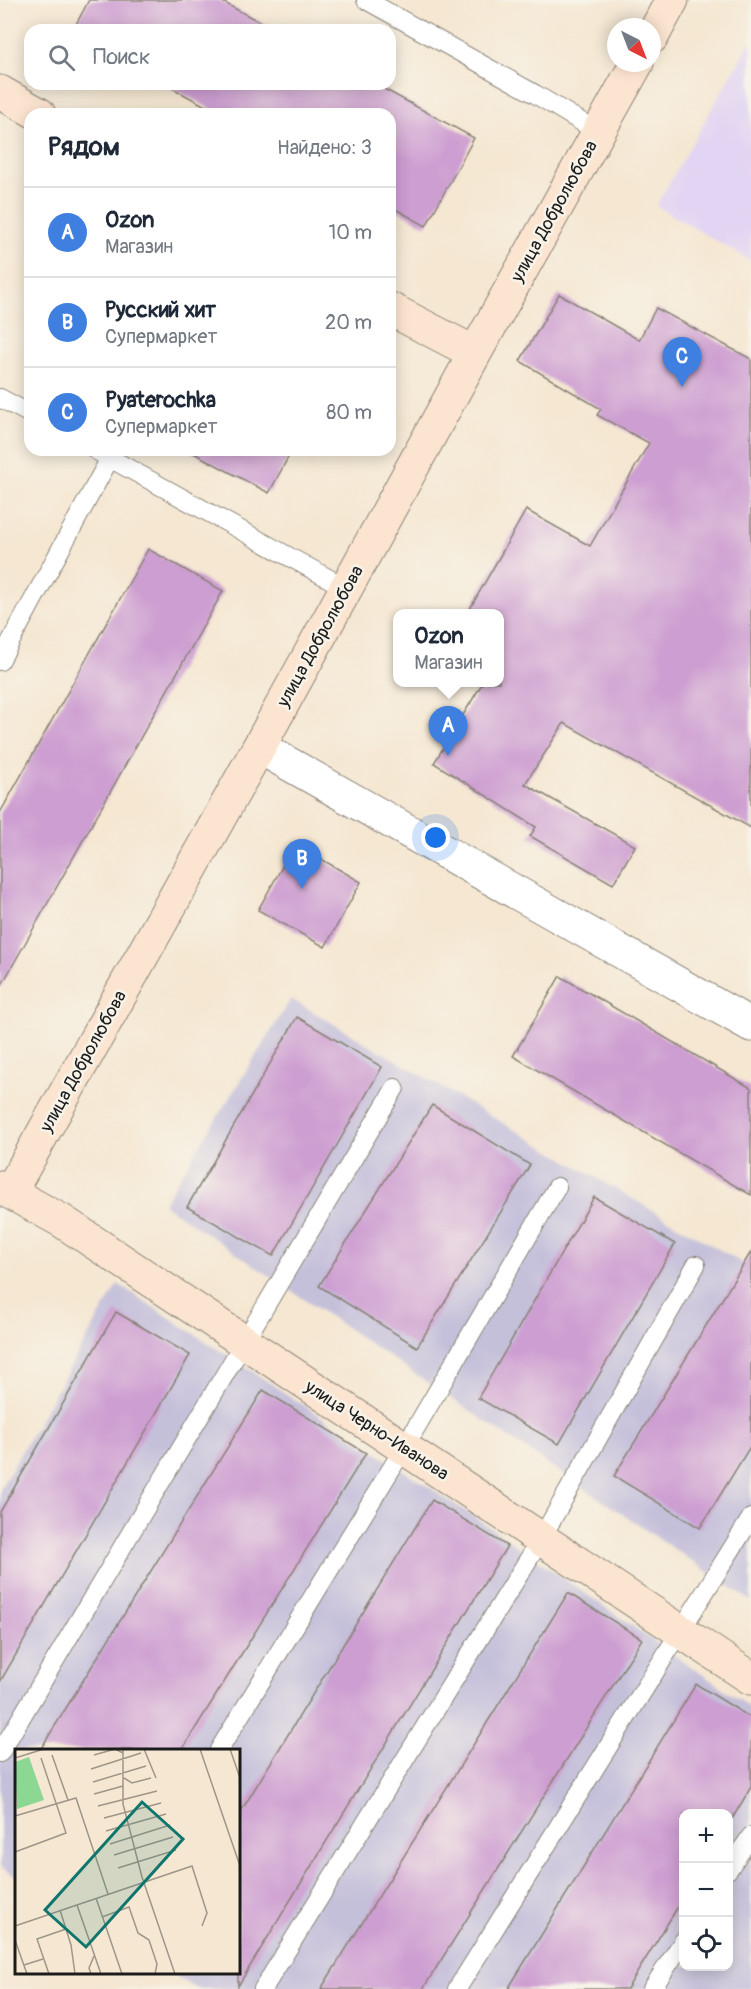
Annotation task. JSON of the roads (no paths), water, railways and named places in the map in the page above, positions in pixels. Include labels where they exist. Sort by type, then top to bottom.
[{"type":"street","points":[[661,20],[672,0]]},
{"type":"street","name":"улица Добролюбова","points":[[3,1196],[259,747],[632,72]]},
{"type":"street","points":[[0,92],[28,108]]},
{"type":"street","points":[[396,312],[475,353]]},
{"type":"street","points":[[259,747],[751,1025]]},
{"type":"street","name":"улица Черно-Иванова","points":[[3,1196],[62,1221],[751,1678]]},
{"type":"lane","points":[[370,1],[598,132]]},
{"type":"lane","points":[[0,398],[24,411]]},
{"type":"lane","points":[[0,661],[101,456]]},
{"type":"lane","points":[[106,456],[346,588]]},
{"type":"lane","points":[[0,1753],[394,1088]]},
{"type":"lane","points":[[220,1749],[405,1448],[558,1187]]},
{"type":"lane","points":[[263,1989],[541,1539],[696,1265]]},
{"type":"lane","points":[[457,1989],[751,1518]]},
{"type":"lane","points":[[733,1864],[751,1836]]},
{"type":"lane","points":[[652,1989],[679,1948]]},
{"type":"place","name":"Pyaterochka","points":[[682,387]]},
{"type":"place","name":"Ozon","points":[[448,756]]},
{"type":"place","name":"Русский хит","points":[[302,889]]}]
